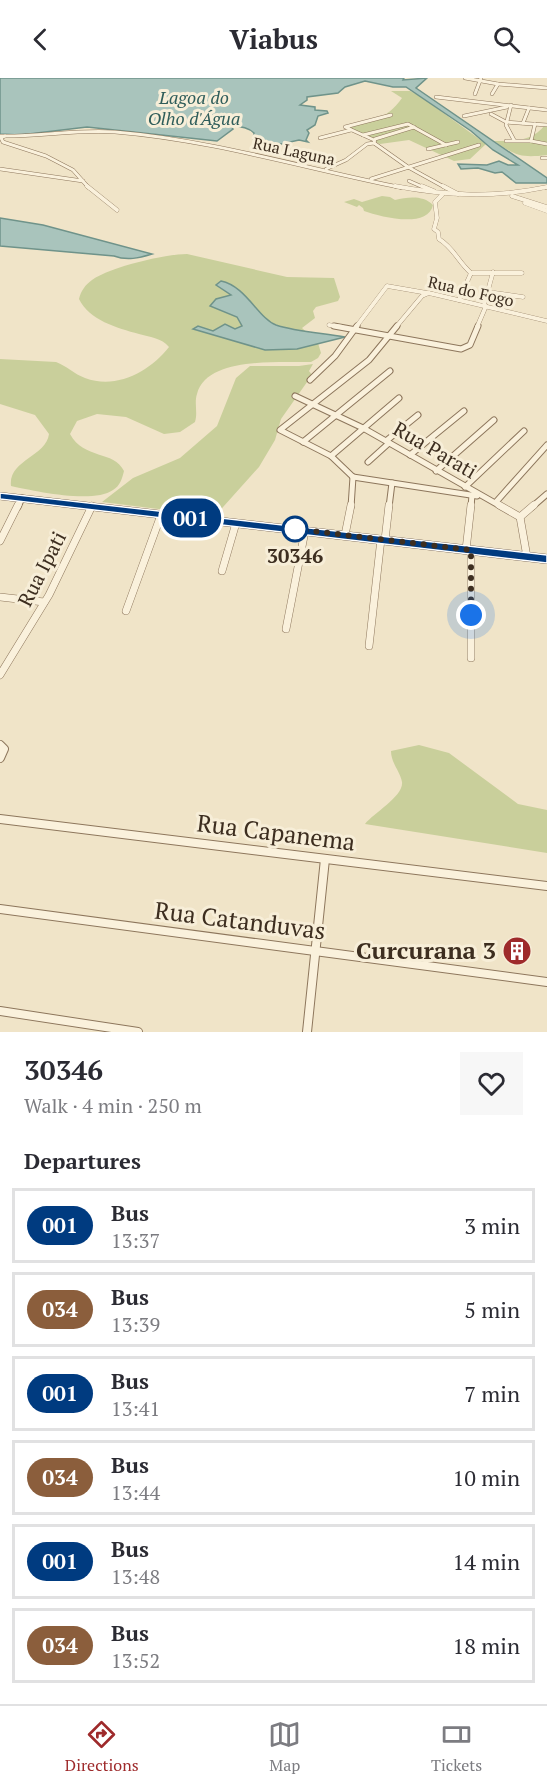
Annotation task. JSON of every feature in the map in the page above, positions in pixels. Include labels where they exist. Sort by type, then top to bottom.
[{"type":"main road","points":[[0,496],[547,559]]},
{"type":"street","points":[[465,78],[529,88],[547,88]]},
{"type":"street","points":[[475,94],[481,79]]},
{"type":"street","points":[[492,94],[498,84]]},
{"type":"street","points":[[510,93],[514,86]]},
{"type":"street","points":[[540,93],[542,88]]},
{"type":"street","points":[[436,98],[547,110]]},
{"type":"street","points":[[464,116],[511,106]]},
{"type":"street","points":[[511,106],[506,122],[507,129],[514,140]]},
{"type":"street","points":[[523,123],[529,108]]},
{"type":"street","points":[[491,114],[506,122],[547,124]]},
{"type":"street","points":[[391,115],[345,126],[374,141],[408,167],[460,195]]},
{"type":"street","points":[[363,135],[403,124],[414,127],[446,145]]},
{"type":"street","points":[[531,141],[535,124]]},
{"type":"street","points":[[325,170],[346,160],[369,143],[414,127]]},
{"type":"street","name":"Rua Laguna","points":[[0,136],[34,136],[92,130],[127,133],[185,141],[441,194],[522,193],[547,187]]},
{"type":"street","points":[[320,138],[351,130]]},
{"type":"street","points":[[6,136],[1,138],[3,142],[46,156],[73,170],[89,188],[117,210]]},
{"type":"street","points":[[506,141],[531,141],[547,144]]},
{"type":"street","points":[[428,149],[458,142]]},
{"type":"street","points":[[370,180],[479,145]]},
{"type":"street","points":[[542,158],[547,158]]},
{"type":"street","points":[[0,169],[83,181]]},
{"type":"street","points":[[409,182],[441,194],[435,202],[437,218],[434,229],[438,232],[439,239],[451,246],[461,264],[471,273],[522,273]]},
{"type":"street","points":[[505,194],[520,198],[533,207],[547,209]]},
{"type":"street","points":[[329,325],[437,346],[464,348],[470,345],[485,306],[493,272]]},
{"type":"street","points":[[459,300],[471,273]]},
{"type":"street","name":"Rua do Fogo","points":[[354,330],[386,287],[390,286],[547,321]]},
{"type":"street","points":[[488,292],[523,297]]},
{"type":"street","points":[[429,293],[422,296],[390,337],[361,367],[280,430],[331,456],[353,477],[483,496]]},
{"type":"street","points":[[310,380],[335,356],[354,330]]},
{"type":"street","points":[[303,442],[338,416],[390,371]]},
{"type":"street","name":"Rua Parati","points":[[295,396],[363,428],[520,517]]},
{"type":"street","points":[[331,456],[399,398]]},
{"type":"street","points":[[410,455],[464,411]]},
{"type":"street","points":[[368,462],[418,415]]},
{"type":"street","points":[[436,471],[494,420]]},
{"type":"street","points":[[465,487],[524,431]]},
{"type":"street","points":[[496,502],[547,445]]},
{"type":"street","points":[[345,535],[351,508],[353,477]]},
{"type":"street","points":[[369,646],[392,483]]},
{"type":"street","points":[[527,557],[520,517],[547,494]]},
{"type":"street","points":[[471,658],[468,550],[472,495]]},
{"type":"street","points":[[0,541],[22,498]]},
{"type":"street","name":"Rua Ipati","points":[[0,675],[44,602],[92,506]]},
{"type":"street","points":[[126,611],[160,515]]},
{"type":"street","points":[[222,571],[236,522]]},
{"type":"street","points":[[286,629],[305,531]]},
{"type":"street","points":[[0,597],[44,602]]},
{"type":"street","points":[[0,745],[4,749],[0,758]]},
{"type":"street","name":"Rua Capanema","points":[[0,819],[547,886]]},
{"type":"street","points":[[307,1032],[326,859]]},
{"type":"street","name":"Rua Catanduvas","points":[[0,909],[547,982]]},
{"type":"street","points":[[0,1011],[138,1032]]},
{"type":"green space","points":[[391,91],[410,91],[420,96],[486,144],[470,159],[454,161],[409,140],[380,144],[345,126],[370,121],[390,111],[402,98]]},
{"type":"green space","points":[[547,125],[547,155],[519,155],[494,141],[528,138]]},
{"type":"green space","points":[[382,196],[395,200],[420,198],[433,205],[422,217],[403,219],[364,211],[359,205],[357,207],[344,202],[354,199],[362,202]]},
{"type":"green space","points":[[187,254],[287,277],[334,278],[340,297],[338,301],[316,307],[313,311],[315,318],[302,328],[318,343],[321,353],[318,358],[311,362],[246,364],[229,367],[215,373],[203,382],[197,394],[195,422],[180,432],[164,434],[126,417],[97,414],[77,421],[70,434],[76,442],[91,452],[113,460],[124,471],[117,486],[104,494],[63,495],[11,486],[15,470],[41,448],[49,434],[35,415],[0,404],[0,359],[56,362],[85,378],[97,381],[121,380],[143,371],[169,347],[159,340],[122,329],[97,318],[84,306],[79,299],[80,296],[90,282],[111,270],[152,259]]},
{"type":"green space","points":[[313,364],[309,371],[312,375],[281,419],[275,440],[259,467],[215,516],[102,502],[133,478],[180,458],[217,426],[236,378],[250,366]]},
{"type":"green space","points":[[419,745],[449,753],[518,804],[547,810],[547,853],[365,824],[394,799],[401,787],[401,778],[392,759],[391,751]]},
{"type":"water","name":"Lagoa do Olho d'Água","points":[[0,78],[404,78],[403,80],[427,78],[416,88],[547,178],[547,183],[516,183],[502,172],[495,173],[478,168],[461,169],[458,164],[487,165],[499,161],[508,165],[518,165],[493,150],[471,131],[406,87],[393,87],[365,81],[345,87],[338,93],[307,97],[307,100],[300,105],[315,107],[315,110],[328,113],[318,116],[315,125],[307,130],[309,133],[306,140],[308,142],[299,140],[281,144],[253,139],[252,131],[234,126],[231,126],[233,129],[217,141],[87,127],[20,135],[0,134]]},
{"type":"water","points":[[0,218],[43,225],[152,254],[128,259],[0,246]]},
{"type":"water","points":[[221,281],[238,289],[263,316],[276,325],[345,337],[297,349],[265,350],[193,329],[198,326],[213,331],[225,324],[235,329],[242,326],[237,317],[210,306],[216,299],[231,295],[216,285]]},
{"type":"bus line","name":"001","points":[[0,496],[547,559]]},
{"type":"place","name":"30346","points":[[295,529]]},
{"type":"place","name":"Curcurana 3","points":[[517,951]]},
{"type":"route","points":[[295,529],[471,550],[471,615]]}]
